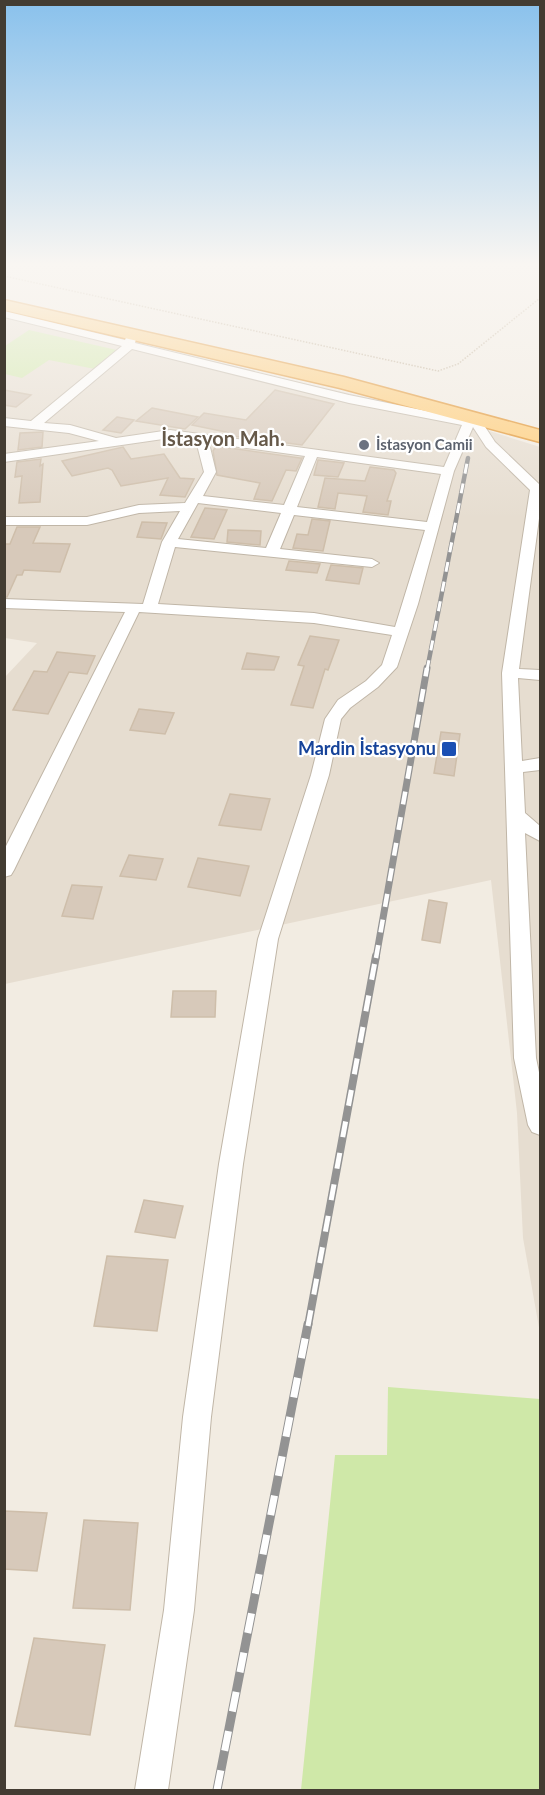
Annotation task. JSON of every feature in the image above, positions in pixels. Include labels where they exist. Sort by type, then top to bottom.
[{"type":"highway","points":[[184,351],[344,383],[471,420],[540,436]]},
{"type":"highway","points":[[239,351],[433,395],[540,424]]},
{"type":"street","points":[[34,425],[126,351]]},
{"type":"street","points":[[152,1791],[179,1610],[197,1417],[231,1164],[268,939],[320,775],[333,719],[344,704],[372,684],[389,667],[448,471],[471,420],[490,444],[539,491],[510,673],[515,815],[540,1125]]},
{"type":"street","points":[[4,422],[94,434],[117,442]]},
{"type":"street","points":[[5,458],[170,434],[448,471]]},
{"type":"street","points":[[4,870],[141,608],[169,542],[210,472],[201,438]]},
{"type":"street","points":[[271,554],[313,452]]},
{"type":"street","points":[[4,521],[87,521],[139,509],[192,503],[288,509],[433,527]]},
{"type":"street","points":[[169,542],[372,563]]},
{"type":"street","points":[[4,603],[314,618],[400,632]]},
{"type":"street","points":[[510,673],[540,675]]},
{"type":"street","points":[[513,768],[540,764]]},
{"type":"street","points":[[515,815],[540,835]]},
{"type":"path","points":[[338,351],[438,371],[458,364],[474,351]]},
{"type":"shaded area","points":[[5,351],[162,351],[422,410],[540,447],[540,1333],[523,1238],[517,1113],[491,880],[5,984],[5,677],[37,643],[5,638]]},
{"type":"green space","points":[[5,351],[121,351],[95,369],[49,360],[22,378],[5,374]]},
{"type":"green space","points":[[388,1387],[540,1399],[540,1790],[301,1790],[335,1455],[387,1455]]},
{"type":"building","points":[[4,390],[31,395],[16,407],[4,405]]},
{"type":"building","points":[[275,390],[334,404],[302,445],[224,435],[226,432],[192,425],[204,413],[246,420]]},
{"type":"building","points":[[152,408],[198,417],[185,429],[136,421]]},
{"type":"building","points":[[117,417],[134,420],[121,433],[103,430]]},
{"type":"building","points":[[43,432],[42,447],[18,450],[20,433]]},
{"type":"building","points":[[216,446],[302,458],[296,471],[286,470],[272,501],[254,499],[260,483],[217,475],[213,451]]},
{"type":"building","points":[[123,447],[131,459],[164,454],[180,478],[194,479],[185,497],[160,495],[168,478],[121,486],[112,470],[108,468],[72,476],[62,461]]},
{"type":"building","points":[[41,459],[40,466],[43,464],[40,502],[19,503],[22,476],[15,477],[17,462]]},
{"type":"building","points":[[318,460],[344,463],[338,477],[314,475]]},
{"type":"building","points":[[370,467],[394,470],[396,473],[387,501],[391,501],[388,515],[363,512],[367,496],[338,493],[335,509],[318,507],[325,478],[365,481]]},
{"type":"building","points":[[205,508],[227,510],[214,539],[191,537]]},
{"type":"building","points":[[312,519],[330,521],[323,551],[293,548],[297,534],[308,535]]},
{"type":"building","points":[[142,522],[167,523],[161,539],[137,537]]},
{"type":"building","points":[[17,527],[40,527],[33,543],[70,544],[60,572],[24,570],[22,575],[17,575],[7,597],[4,597],[4,544],[10,544]]},
{"type":"building","points":[[228,530],[261,531],[260,545],[227,542]]},
{"type":"building","points":[[289,561],[320,564],[317,573],[286,570]]},
{"type":"building","points":[[331,565],[363,568],[359,584],[326,580]]},
{"type":"building","points":[[310,636],[339,640],[328,670],[325,669],[313,708],[291,705],[304,666],[298,665]]},
{"type":"building","points":[[57,652],[95,656],[87,674],[69,672],[48,714],[13,710],[34,671],[47,672]]},
{"type":"building","points":[[247,653],[279,657],[274,670],[242,669]]},
{"type":"building","points":[[139,709],[174,713],[165,734],[130,730]]},
{"type":"building","points":[[441,732],[460,734],[454,776],[434,773]]},
{"type":"building","points":[[230,794],[270,799],[261,830],[219,825]]},
{"type":"building","points":[[129,855],[163,859],[156,880],[120,876]]},
{"type":"building","points":[[198,858],[249,866],[240,896],[188,887]]},
{"type":"building","points":[[72,885],[102,887],[93,919],[62,916]]},
{"type":"building","points":[[429,900],[447,903],[440,943],[422,940]]},
{"type":"building","points":[[173,991],[216,991],[215,1017],[171,1017]]},
{"type":"building","points":[[144,1200],[183,1206],[175,1238],[135,1232]]},
{"type":"building","points":[[107,1256],[168,1260],[157,1331],[94,1326]]},
{"type":"building","points":[[4,1511],[47,1513],[37,1571],[4,1569]]},
{"type":"building","points":[[84,1520],[138,1523],[130,1610],[73,1608]]},
{"type":"building","points":[[34,1638],[105,1645],[90,1735],[15,1726]]},
{"type":"railway","points":[[427,670],[468,458]]},
{"type":"railway","points":[[376,958],[427,668]]},
{"type":"railway","points":[[308,1326],[376,956]]},
{"type":"railway","points":[[217,1790],[308,1324]]},
{"type":"place","name":"İstasyon Camii","points":[[364,445]]},
{"type":"place","name":"Mardin İstasyonu","points":[[449,749]]},
{"type":"district","name":"İstasyon Mah.","points":[[223,439]]}]
